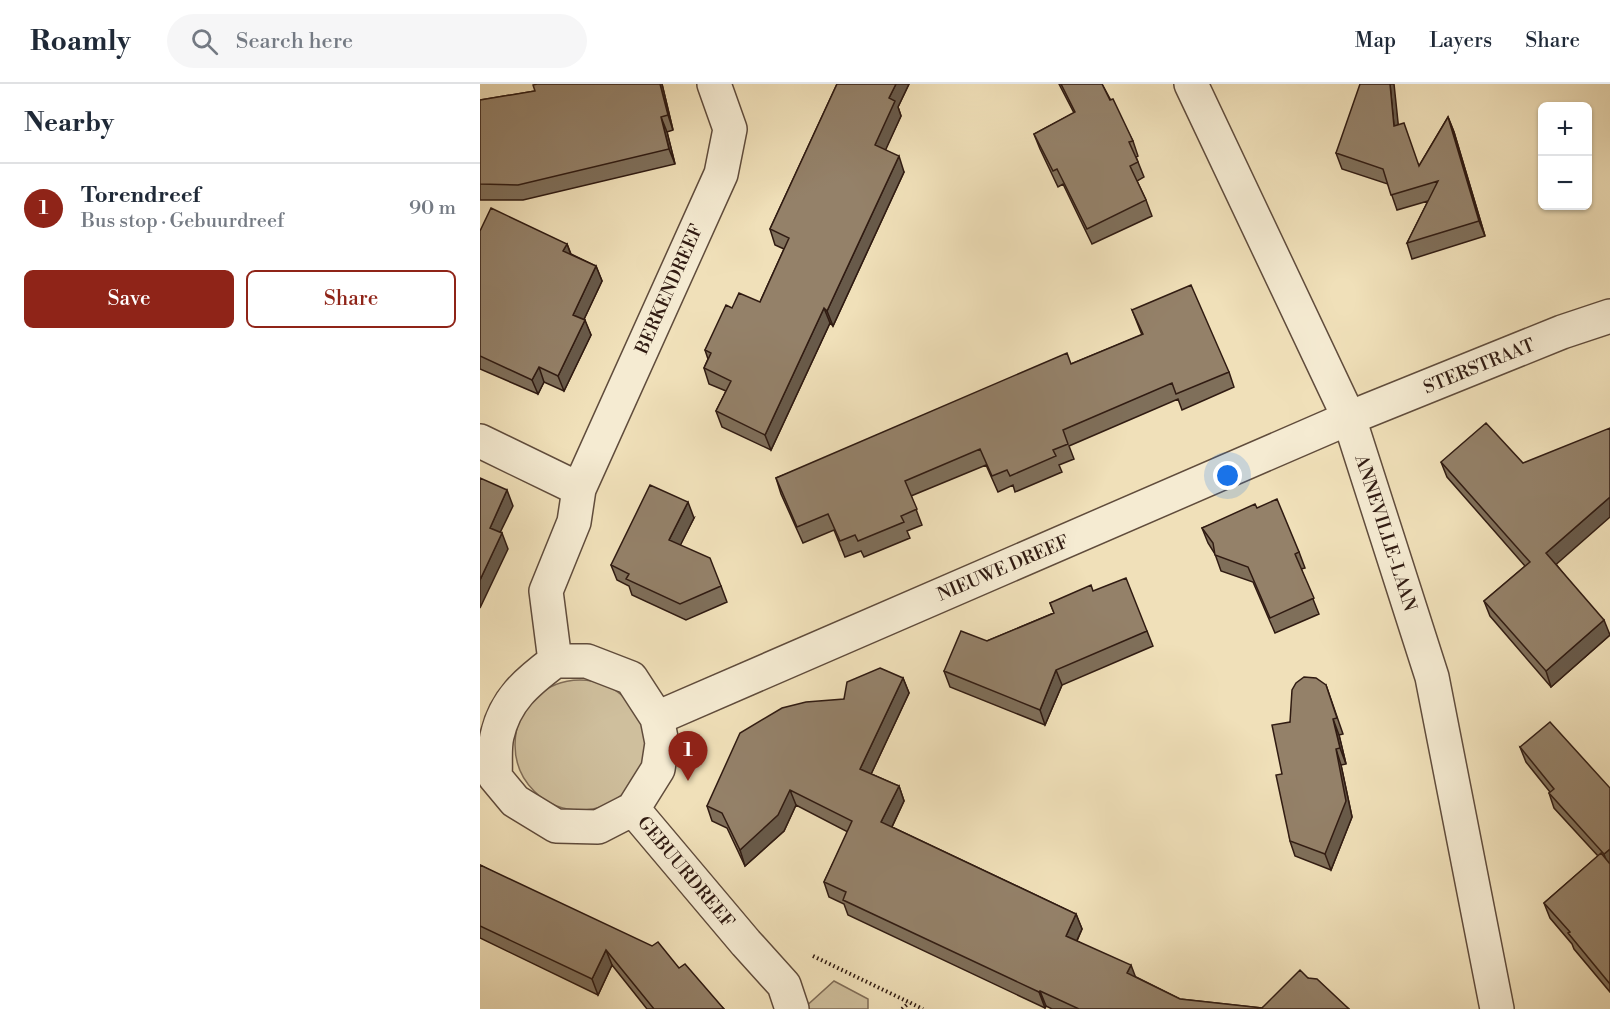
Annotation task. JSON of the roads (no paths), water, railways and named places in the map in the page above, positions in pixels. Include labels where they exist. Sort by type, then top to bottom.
[{"type":"street","name":"BERKENDREEF","points":[[555,661],[546,591],[574,522],[579,489],[721,174],[730,129],[714,84]]},
{"type":"street","name":"ANNEVILLE-LAAN","points":[[1191,84],[1349,418],[1432,676],[1497,1009]]},
{"type":"street","name":"STERSTRAAT","points":[[1349,418],[1562,332],[1610,316]]},
{"type":"street","name":"NIEUWE DREEF","points":[[657,718],[1349,418]]},
{"type":"street","points":[[480,441],[579,489]]},
{"type":"street","points":[[633,809],[598,827],[556,826],[488,781],[496,736],[509,704],[526,683],[555,661],[586,661],[631,678],[657,718]]},
{"type":"street","name":"GEBUURDREEF","points":[[657,718],[662,743],[658,769],[633,809],[784,985],[792,1009]]},
{"type":"place","name":"Torendreef","points":[[688,781]]}]
